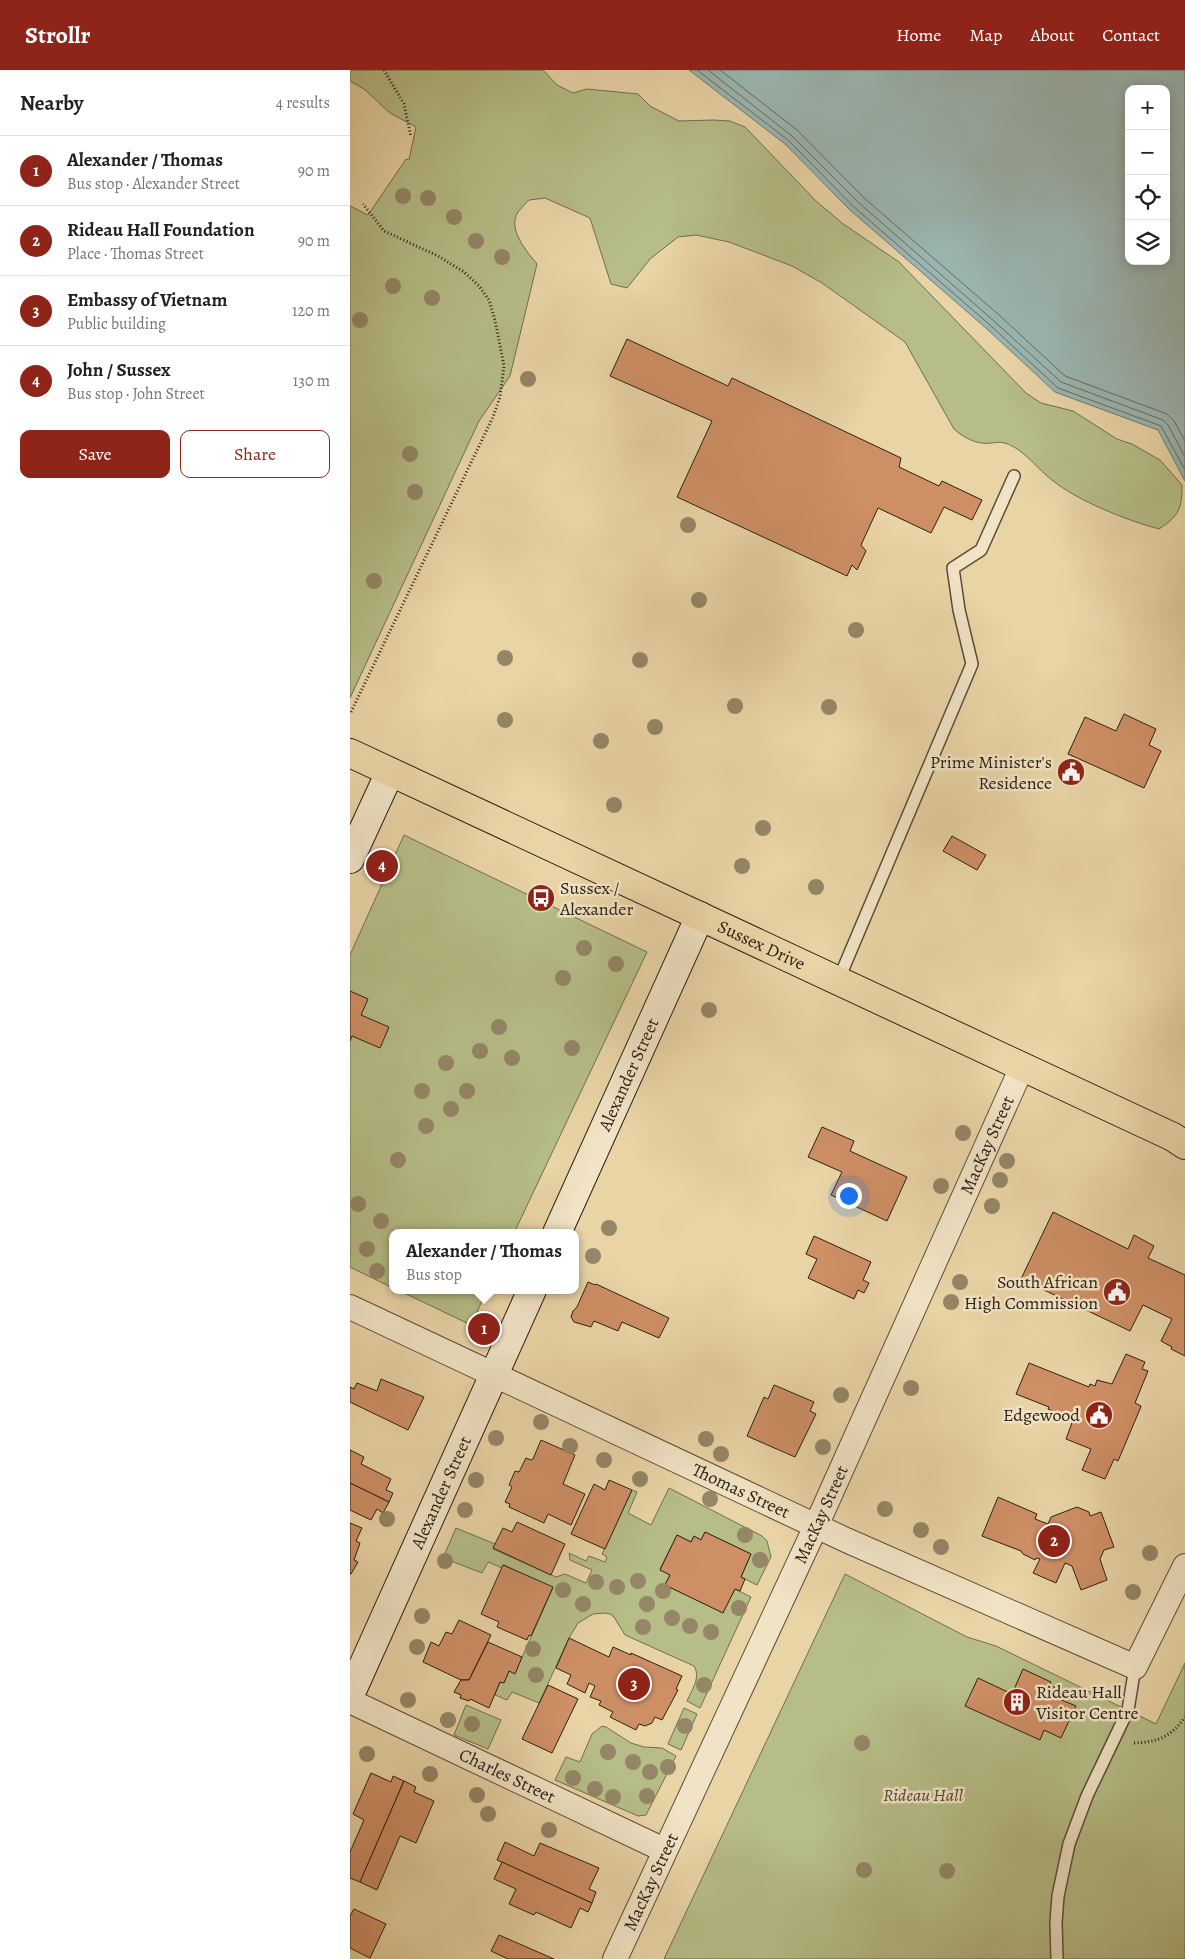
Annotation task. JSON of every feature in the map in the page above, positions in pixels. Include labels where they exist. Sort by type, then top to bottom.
[{"type":"main road","name":"Sussex Drive","points":[[350,753],[1181,1141]]},
{"type":"street","points":[[350,859],[390,772]]},
{"type":"street","name":"Alexander Street","points":[[560,1229],[700,916]]},
{"type":"street","name":"MacKay Street","points":[[615,1959],[816,1526],[1022,1067]]},
{"type":"street","name":"Alexander Street","points":[[350,1695],[530,1294]]},
{"type":"street","name":"Thomas Street","points":[[350,1308],[816,1526],[1135,1668]]},
{"type":"street","points":[[1135,1668],[1185,1566]]},
{"type":"street","name":"Charles Street","points":[[350,1701],[664,1850]]},
{"type":"lane","points":[[838,981],[972,664],[959,610],[953,568],[981,550],[1014,476]]},
{"type":"lane","points":[[1057,1959],[1056,1922],[1058,1896],[1070,1844],[1087,1796],[1128,1710],[1135,1668]]},
{"type":"path","points":[[384,70],[404,104],[411,137]]},
{"type":"path","points":[[351,712],[493,417],[500,397],[504,366],[489,300],[478,286],[464,272],[438,256],[384,231],[363,204]]},
{"type":"path","points":[[1111,1745],[1153,1742],[1176,1730],[1185,1717]]},
{"type":"green space","points":[[350,70],[543,70],[557,85],[573,93],[587,89],[638,94],[650,106],[679,121],[730,121],[745,127],[816,201],[842,223],[899,262],[1026,393],[1041,403],[1073,411],[1117,439],[1132,444],[1160,460],[1182,485],[1178,511],[1171,520],[1159,529],[1132,521],[1103,509],[1063,488],[1024,454],[1009,444],[1000,442],[981,443],[963,436],[954,429],[905,342],[822,283],[792,266],[729,242],[696,235],[678,237],[650,259],[627,288],[611,284],[590,218],[545,198],[529,200],[518,212],[515,226],[520,240],[537,264],[510,376],[479,421],[350,698],[350,206],[368,215],[406,159],[409,160],[416,127],[390,113],[364,89],[350,81]]},
{"type":"green space","points":[[404,835],[647,952],[516,1229],[389,1229],[389,1286],[350,1267],[350,955]]},
{"type":"green space","points":[[406,1294],[485,1294],[471,1325]]},
{"type":"green space","points":[[669,1488],[762,1536],[767,1541],[771,1557],[757,1585],[741,1577],[751,1554],[705,1532],[701,1540],[694,1536],[691,1542],[677,1535],[660,1569],[670,1575],[665,1585],[723,1612],[735,1589],[751,1597],[700,1708],[687,1701],[697,1675],[694,1666],[625,1635],[614,1617],[604,1613],[593,1614],[578,1623],[569,1638],[539,1703],[512,1692],[507,1700],[495,1695],[500,1682],[504,1683],[509,1671],[515,1673],[553,1588],[504,1565],[502,1568],[488,1562],[482,1573],[443,1558],[456,1528],[495,1544],[493,1549],[556,1577],[565,1574],[586,1583],[592,1570],[570,1560],[569,1553],[586,1561],[589,1556],[605,1562],[607,1557],[602,1554],[632,1490],[637,1492],[628,1513],[651,1525]]},
{"type":"green space","name":"Rideau Hall","points":[[845,1574],[967,1637],[996,1646],[1156,1724],[1185,1663],[1185,1959],[664,1959]]},
{"type":"green space","points":[[466,1705],[501,1720],[488,1749],[454,1735]]},
{"type":"green space","points":[[684,1708],[697,1714],[681,1750],[668,1744]]},
{"type":"green space","points":[[602,1726],[631,1743],[644,1747],[662,1748],[676,1756],[646,1815],[638,1816],[555,1780],[566,1757],[580,1762],[592,1734]]},
{"type":"water","points":[[689,70],[1185,70],[1185,481],[1158,430],[1055,392],[987,329],[850,210],[785,144]]},
{"type":"building","points":[[627,339],[728,386],[732,378],[901,458],[899,467],[939,486],[942,481],[982,500],[972,520],[944,507],[931,533],[878,508],[861,545],[866,551],[857,570],[852,565],[847,576],[677,497],[712,421],[610,376]]},
{"type":"building","points":[[1124,714],[1156,729],[1149,745],[1161,751],[1144,788],[1068,754],[1085,717],[1116,731]]},
{"type":"building","points":[[952,836],[986,855],[977,870],[943,851]]},
{"type":"building","points":[[350,991],[368,999],[361,1015],[389,1027],[380,1048],[352,1036],[350,1041]]},
{"type":"building","points":[[822,1127],[854,1141],[850,1151],[907,1177],[887,1221],[831,1195],[842,1172],[808,1157]]},
{"type":"building","name":"South African High Commission","points":[[1053,1212],[1128,1249],[1134,1235],[1154,1246],[1148,1258],[1185,1275],[1185,1356],[1161,1341],[1172,1319],[1143,1305],[1130,1331],[1021,1279]]},
{"type":"building","points":[[814,1236],[871,1262],[863,1280],[869,1283],[864,1293],[858,1290],[854,1299],[808,1278],[817,1259],[806,1254]]},
{"type":"building","points":[[588,1282],[669,1318],[659,1338],[622,1322],[618,1331],[594,1321],[591,1327],[574,1322],[571,1317],[573,1311],[577,1307]]},
{"type":"building","name":"Edgewood","points":[[1126,1354],[1145,1362],[1142,1369],[1148,1371],[1135,1403],[1141,1406],[1140,1409],[1118,1461],[1114,1459],[1105,1479],[1082,1470],[1091,1449],[1066,1439],[1073,1420],[1048,1409],[1049,1407],[1016,1394],[1029,1363],[1089,1387],[1090,1384],[1095,1386],[1097,1380],[1112,1384]]},
{"type":"building","points":[[381,1379],[424,1397],[408,1430],[350,1402],[350,1387],[354,1389],[357,1383],[377,1391]]},
{"type":"building","points":[[774,1385],[814,1402],[810,1411],[816,1414],[795,1457],[747,1436],[764,1397],[768,1399]]},
{"type":"building","points":[[541,1440],[575,1455],[563,1484],[585,1494],[571,1525],[548,1514],[544,1523],[509,1507],[510,1504],[505,1502],[512,1487],[509,1485],[515,1471],[519,1472],[526,1458],[533,1459]]},
{"type":"building","points":[[350,1450],[364,1457],[361,1464],[391,1479],[386,1490],[393,1493],[389,1502],[350,1483]]},
{"type":"building","points":[[609,1480],[632,1490],[605,1549],[571,1534],[594,1484],[605,1490]]},
{"type":"building","points":[[350,1483],[389,1502],[383,1513],[377,1509],[371,1520],[350,1510]]},
{"type":"building","points":[[998,1497],[1037,1514],[1035,1519],[1048,1524],[1051,1517],[1077,1507],[1089,1512],[1090,1516],[1101,1512],[1114,1547],[1104,1550],[1100,1559],[1107,1580],[1081,1590],[1072,1566],[1065,1563],[1056,1583],[1033,1573],[1040,1559],[1036,1558],[1035,1560],[1021,1551],[982,1536]]},
{"type":"building","points":[[517,1522],[565,1544],[551,1575],[493,1548],[503,1528],[512,1532]]},
{"type":"building","points":[[350,1523],[362,1528],[356,1541],[360,1543],[354,1560],[358,1562],[351,1574],[350,1574]]},
{"type":"building","points":[[705,1532],[751,1554],[741,1577],[745,1579],[740,1591],[735,1589],[723,1613],[665,1585],[670,1575],[660,1570],[677,1535],[691,1542],[694,1536],[701,1540]]},
{"type":"building","points":[[503,1565],[553,1587],[531,1636],[529,1635],[527,1640],[497,1627],[499,1622],[481,1614]]},
{"type":"building","points":[[459,1620],[491,1635],[469,1680],[461,1680],[423,1662],[431,1642],[439,1646],[446,1632],[452,1634]]},
{"type":"building","points":[[569,1638],[609,1657],[613,1647],[631,1655],[631,1653],[682,1676],[676,1689],[678,1690],[662,1720],[655,1717],[652,1723],[645,1726],[639,1724],[636,1730],[610,1717],[613,1712],[599,1705],[601,1701],[590,1697],[595,1686],[589,1683],[585,1693],[567,1684],[571,1675],[556,1668]]},
{"type":"building","points":[[488,1642],[522,1657],[515,1674],[509,1671],[504,1683],[500,1682],[489,1708],[470,1699],[469,1701],[460,1698],[461,1695],[454,1692],[461,1680],[469,1680]]},
{"type":"building","name":"Rideau Hall Visitor Centre","points":[[1023,1669],[1051,1682],[1049,1685],[1061,1690],[1057,1698],[1076,1706],[1061,1738],[1044,1730],[1040,1740],[965,1706],[978,1678],[1012,1694]]},
{"type":"building","points":[[548,1685],[578,1699],[552,1753],[522,1739]]},
{"type":"building","points":[[371,1773],[391,1782],[393,1776],[404,1781],[360,1882],[350,1878],[350,1852],[364,1820],[353,1814]]},
{"type":"building","points":[[404,1781],[416,1787],[414,1792],[434,1801],[416,1843],[400,1836],[377,1890],[360,1882]]},
{"type":"building","points":[[505,1842],[534,1856],[540,1843],[599,1868],[589,1889],[596,1892],[592,1903],[497,1860]]},
{"type":"building","points":[[502,1862],[592,1903],[588,1912],[580,1908],[571,1928],[536,1912],[534,1915],[509,1904],[516,1889],[494,1879]]},
{"type":"building","points":[[354,1909],[386,1924],[370,1958],[350,1948],[350,1916]]},
{"type":"building","points":[[499,1935],[554,1959],[508,1959],[491,1951]]},
{"type":"place","name":"Prime Minister's Residence","points":[[1071,772]]},
{"type":"place","name":"John / Sussex","points":[[382,866]]},
{"type":"place","name":"Sussex / Alexander","points":[[541,898]]},
{"type":"place","name":"South African High Commission","points":[[1117,1292]]},
{"type":"place","name":"Alexander / Thomas","points":[[484,1329]]},
{"type":"place","name":"Edgewood","points":[[1099,1415]]},
{"type":"place","name":"Rideau Hall Foundation","points":[[1054,1541]]},
{"type":"place","name":"Embassy of Vietnam","points":[[634,1684]]},
{"type":"place","name":"Rideau Hall Visitor Centre","points":[[1017,1702]]}]
